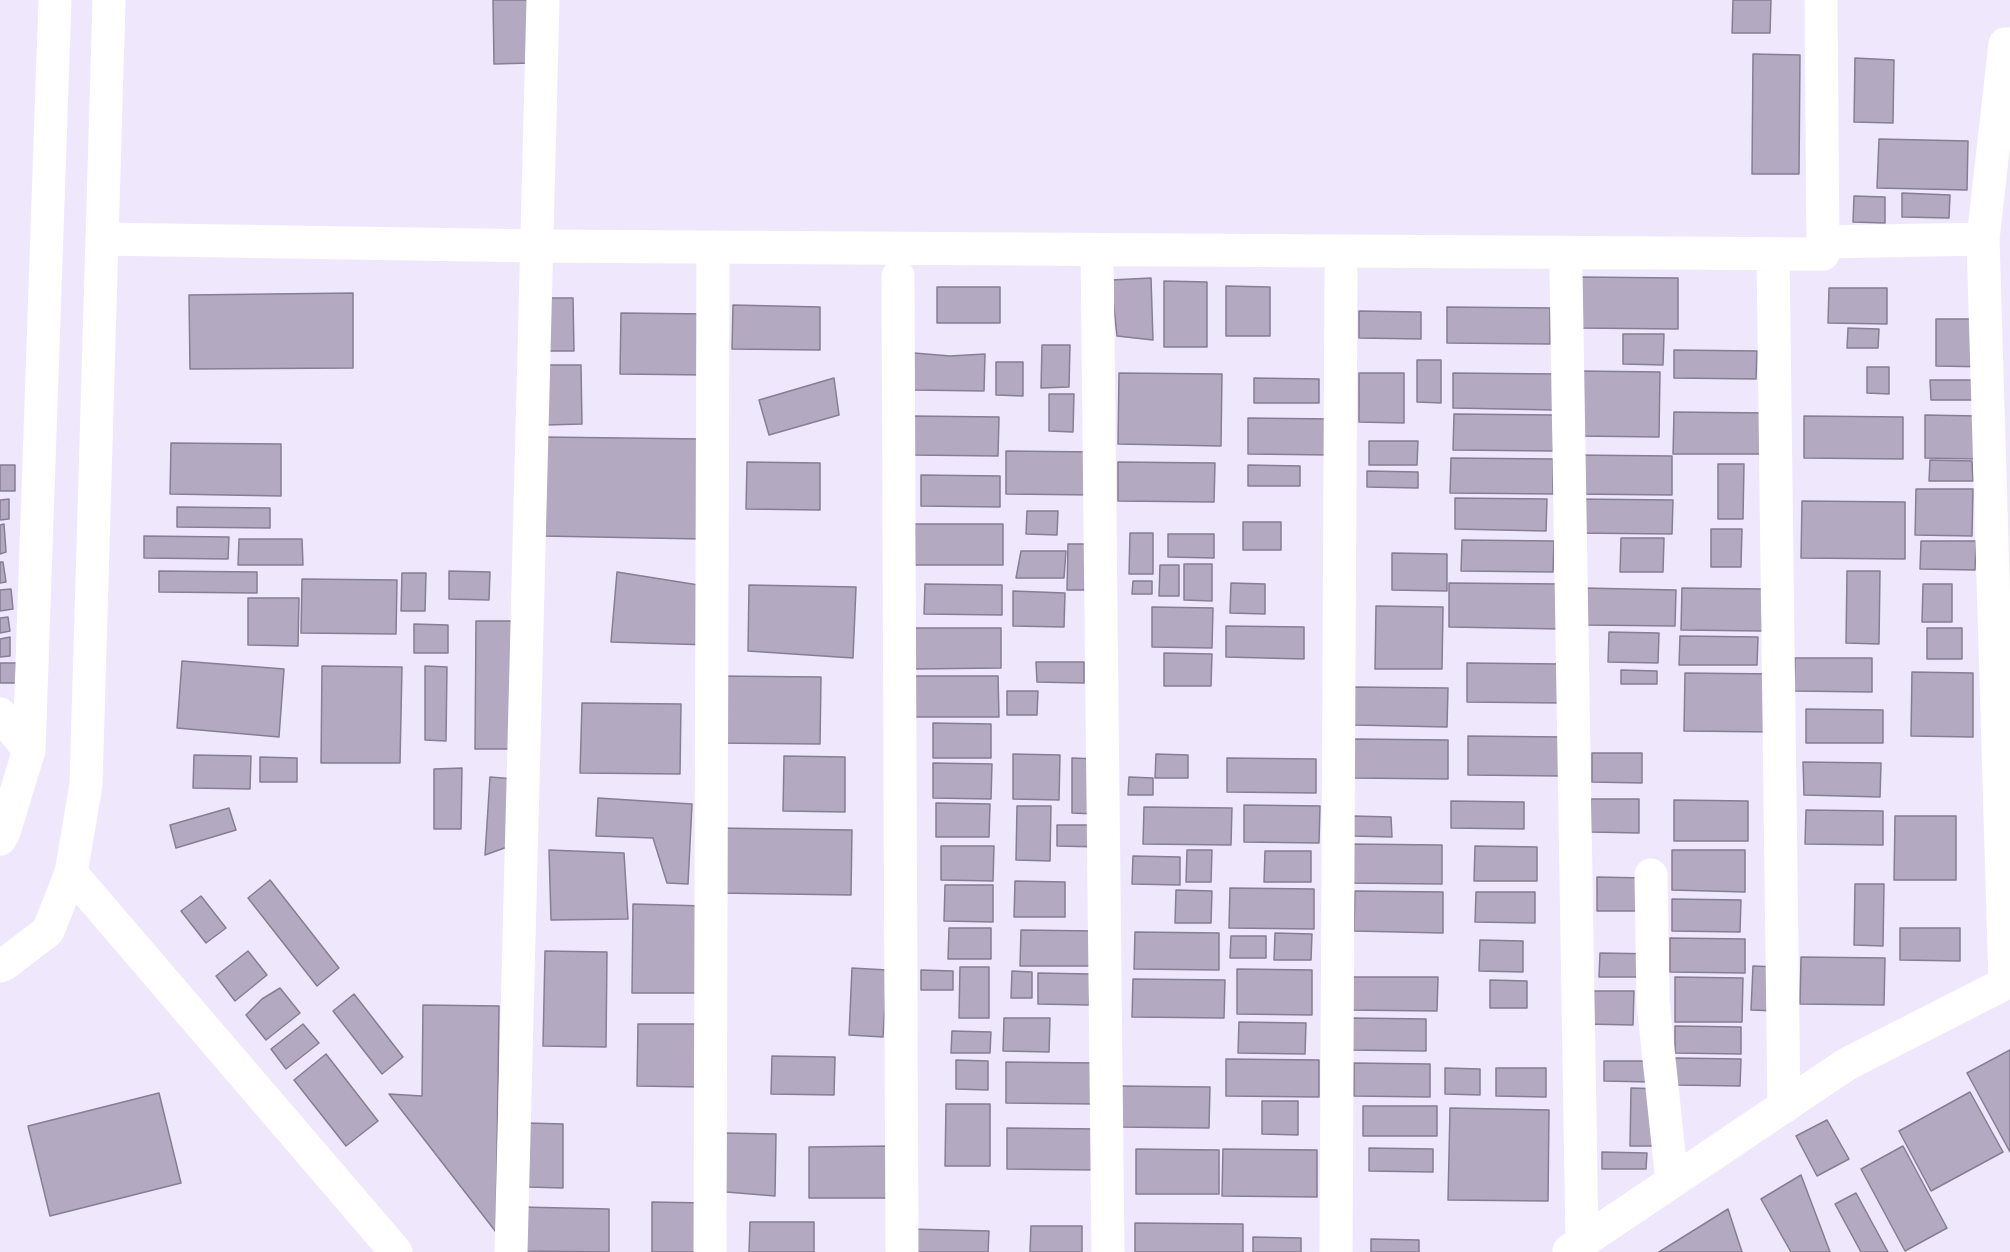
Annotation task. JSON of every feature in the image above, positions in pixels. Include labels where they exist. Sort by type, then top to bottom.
[{"type":"main road","points":[[0,839],[29,750],[55,0]]},
{"type":"main road","points":[[0,966],[48,931],[71,873],[86,785],[110,0]]},
{"type":"main road","points":[[511,1252],[543,0]]},
{"type":"main road","points":[[102,239],[537,246],[1823,254],[1821,0]]},
{"type":"main road","points":[[1575,1247],[1847,1064],[2007,982],[1983,239],[2004,44],[2010,44]]},
{"type":"main road","points":[[1823,242],[1983,239]]},
{"type":"main road","points":[[710,1252],[713,247]]},
{"type":"main road","points":[[1097,250],[1108,1252]]},
{"type":"main road","points":[[1773,254],[1784,1107]]},
{"type":"main road","points":[[1566,270],[1575,1247]]},
{"type":"main road","points":[[1336,1252],[1341,272]]},
{"type":"main road","points":[[898,276],[902,1252]]},
{"type":"main road","points":[[0,714],[29,750]]},
{"type":"main road","points":[[71,873],[396,1252]]},
{"type":"main road","points":[[1651,875],[1653,1002],[1672,1182]]},
{"type":"building","points":[[493,0],[530,0],[531,63],[494,64]]},
{"type":"building","points":[[1733,0],[1771,0],[1770,33],[1732,33]]},
{"type":"building","points":[[1753,54],[1800,55],[1799,174],[1752,174]]},
{"type":"building","points":[[1855,58],[1894,60],[1893,123],[1854,122]]},
{"type":"building","points":[[1879,139],[1968,141],[1967,190],[1877,188]]},
{"type":"building","points":[[1902,193],[1950,195],[1949,218],[1902,217]]},
{"type":"building","points":[[1854,196],[1885,197],[1885,223],[1853,222]]},
{"type":"building","points":[[1581,277],[1678,278],[1678,329],[1580,328]]},
{"type":"building","points":[[1151,278],[1153,340],[1117,336],[1111,280]]},
{"type":"building","points":[[1164,281],[1207,282],[1207,347],[1164,347]]},
{"type":"building","points":[[1226,286],[1270,287],[1270,336],[1226,336]]},
{"type":"building","points":[[937,287],[1000,287],[1000,323],[937,323]]},
{"type":"building","points":[[1829,288],[1887,288],[1887,324],[1828,323]]},
{"type":"building","points":[[353,293],[353,368],[190,369],[189,295]]},
{"type":"building","points":[[549,298],[573,298],[574,351],[549,351]]},
{"type":"building","points":[[733,305],[820,307],[820,350],[732,349]]},
{"type":"building","points":[[1447,307],[1550,308],[1550,344],[1447,343]]},
{"type":"building","points":[[1359,311],[1421,312],[1421,339],[1359,338]]},
{"type":"building","points":[[621,313],[708,314],[707,375],[620,374]]},
{"type":"building","points":[[1936,319],[1990,319],[1990,367],[1936,366]]},
{"type":"building","points":[[1848,328],[1879,329],[1878,348],[1847,348]]},
{"type":"building","points":[[1623,334],[1664,334],[1663,365],[1623,364]]},
{"type":"building","points":[[1042,345],[1070,345],[1069,387],[1041,388]]},
{"type":"building","points":[[1674,350],[1757,351],[1756,379],[1674,378]]},
{"type":"building","points":[[914,353],[950,356],[985,354],[984,391],[914,390]]},
{"type":"building","points":[[1417,360],[1441,360],[1441,403],[1417,402]]},
{"type":"building","points":[[996,362],[1023,362],[1023,396],[996,395]]},
{"type":"building","points":[[545,365],[581,365],[582,424],[546,425]]},
{"type":"building","points":[[1867,367],[1889,367],[1889,394],[1867,393]]},
{"type":"building","points":[[1579,371],[1660,372],[1659,437],[1578,436]]},
{"type":"building","points":[[1119,373],[1222,374],[1221,446],[1118,444]]},
{"type":"building","points":[[1359,373],[1404,373],[1404,423],[1359,422]]},
{"type":"building","points":[[1453,373],[1556,374],[1555,410],[1453,408]]},
{"type":"building","points":[[834,378],[839,415],[769,435],[759,400]]},
{"type":"building","points":[[1254,378],[1319,379],[1319,403],[1254,403]]},
{"type":"building","points":[[1930,380],[1974,380],[1973,400],[1931,400]]},
{"type":"building","points":[[1049,394],[1074,394],[1073,432],[1049,431]]},
{"type":"building","points":[[1674,412],[1767,413],[1766,454],[1673,454]]},
{"type":"building","points":[[1454,414],[1554,415],[1553,451],[1453,450]]},
{"type":"building","points":[[1925,415],[1978,416],[1977,459],[1925,458]]},
{"type":"building","points":[[913,416],[999,417],[998,456],[912,455]]},
{"type":"building","points":[[1804,416],[1903,417],[1903,459],[1804,458]]},
{"type":"building","points":[[1248,418],[1332,419],[1331,455],[1248,454]]},
{"type":"building","points":[[543,437],[703,439],[702,539],[542,536]]},
{"type":"building","points":[[1369,441],[1418,441],[1417,465],[1369,465]]},
{"type":"building","points":[[171,443],[281,444],[281,496],[170,494]]},
{"type":"building","points":[[1006,451],[1095,452],[1094,495],[1006,494]]},
{"type":"building","points":[[1574,455],[1672,456],[1672,495],[1574,494]]},
{"type":"building","points":[[1451,458],[1553,459],[1553,494],[1450,493]]},
{"type":"building","points":[[1930,460],[1972,461],[1973,481],[1929,481]]},
{"type":"building","points":[[747,462],[820,463],[820,510],[746,509]]},
{"type":"building","points":[[1118,462],[1215,463],[1214,502],[1118,501]]},
{"type":"building","points":[[1718,464],[1744,464],[1743,519],[1718,519]]},
{"type":"building","points":[[0,465],[15,465],[15,491],[0,491]]},
{"type":"building","points":[[1248,465],[1300,466],[1300,486],[1248,486]]},
{"type":"building","points":[[1367,471],[1418,472],[1418,488],[1367,487]]},
{"type":"building","points":[[921,475],[1000,476],[1000,507],[921,506]]},
{"type":"building","points":[[1916,489],[1973,489],[1972,536],[1915,535]]},
{"type":"building","points":[[1455,498],[1547,499],[1546,531],[1455,529]]},
{"type":"building","points":[[9,499],[9,519],[0,520],[0,500]]},
{"type":"building","points":[[1574,499],[1673,500],[1672,534],[1574,533]]},
{"type":"building","points":[[1802,501],[1905,502],[1905,559],[1801,558]]},
{"type":"building","points":[[177,507],[270,508],[270,528],[177,527]]},
{"type":"building","points":[[1027,511],[1058,511],[1057,535],[1026,534]]},
{"type":"building","points":[[1243,522],[1281,522],[1281,550],[1243,550]]},
{"type":"building","points":[[4,524],[6,552],[0,554],[0,525]]},
{"type":"building","points":[[915,524],[1003,524],[1003,565],[915,565]]},
{"type":"building","points":[[1711,529],[1742,529],[1741,567],[1711,567]]},
{"type":"building","points":[[1130,533],[1153,533],[1153,574],[1129,574]]},
{"type":"building","points":[[1168,534],[1214,534],[1214,558],[1168,557]]},
{"type":"building","points":[[144,536],[229,537],[228,559],[144,558]]},
{"type":"building","points":[[1621,538],[1664,538],[1663,572],[1620,572]]},
{"type":"building","points":[[239,539],[302,539],[303,565],[238,565]]},
{"type":"building","points":[[1462,540],[1554,541],[1553,572],[1461,571]]},
{"type":"building","points":[[1921,541],[1976,541],[1975,570],[1920,569]]},
{"type":"building","points":[[1068,544],[1093,544],[1093,590],[1067,590]]},
{"type":"building","points":[[1021,551],[1066,551],[1064,578],[1016,578]]},
{"type":"building","points":[[1392,553],[1447,554],[1447,591],[1392,590]]},
{"type":"building","points":[[0,562],[3,562],[6,582],[0,583]]},
{"type":"building","points":[[1184,564],[1212,564],[1212,601],[1184,600]]},
{"type":"building","points":[[1160,565],[1179,565],[1179,596],[1159,596]]},
{"type":"building","points":[[159,571],[257,572],[257,593],[159,592]]},
{"type":"building","points":[[449,571],[490,572],[489,600],[449,599]]},
{"type":"building","points":[[1847,571],[1880,571],[1879,644],[1846,643]]},
{"type":"building","points":[[617,572],[711,587],[710,645],[611,642]]},
{"type":"building","points":[[402,573],[426,573],[425,611],[401,611]]},
{"type":"building","points":[[302,579],[397,580],[396,634],[301,633]]},
{"type":"building","points":[[1133,581],[1152,581],[1152,594],[1132,594]]},
{"type":"building","points":[[1231,583],[1265,584],[1265,614],[1230,613]]},
{"type":"building","points":[[1449,583],[1561,584],[1561,629],[1449,627]]},
{"type":"building","points":[[925,584],[1002,585],[1002,615],[924,614]]},
{"type":"building","points":[[1923,584],[1952,584],[1952,622],[1922,622]]},
{"type":"building","points":[[749,585],[856,587],[853,658],[748,651]]},
{"type":"building","points":[[1584,588],[1676,590],[1675,626],[1584,625]]},
{"type":"building","points":[[1682,588],[1762,589],[1762,631],[1681,630]]},
{"type":"building","points":[[11,589],[13,609],[0,611],[0,590]]},
{"type":"building","points":[[1013,591],[1065,593],[1064,627],[1013,626]]},
{"type":"building","points":[[248,598],[299,598],[298,646],[248,645]]},
{"type":"building","points":[[1376,606],[1443,607],[1442,669],[1375,669]]},
{"type":"building","points":[[1152,607],[1213,608],[1212,648],[1152,647]]},
{"type":"building","points":[[8,617],[10,631],[0,633],[0,618]]},
{"type":"building","points":[[476,621],[517,621],[516,749],[475,749]]},
{"type":"building","points":[[414,624],[448,625],[448,653],[414,653]]},
{"type":"building","points":[[1226,626],[1304,627],[1304,659],[1226,657]]},
{"type":"building","points":[[913,628],[1001,628],[1001,668],[913,669]]},
{"type":"building","points":[[1927,628],[1962,628],[1962,659],[1927,659]]},
{"type":"building","points":[[1609,632],[1659,633],[1658,663],[1608,662]]},
{"type":"building","points":[[1680,636],[1758,637],[1757,665],[1679,665]]},
{"type":"building","points":[[10,637],[10,656],[0,657],[0,639]]},
{"type":"building","points":[[1164,653],[1212,654],[1211,686],[1164,686]]},
{"type":"building","points":[[1795,658],[1872,658],[1872,692],[1794,691]]},
{"type":"building","points":[[182,661],[284,669],[279,737],[177,728]]},
{"type":"building","points":[[1036,662],[1084,662],[1084,683],[1037,682]]},
{"type":"building","points":[[0,663],[16,663],[16,683],[0,683]]},
{"type":"building","points":[[1467,663],[1561,664],[1561,703],[1467,702]]},
{"type":"building","points":[[322,666],[402,667],[400,763],[321,763]]},
{"type":"building","points":[[425,666],[447,667],[446,741],[425,740]]},
{"type":"building","points":[[1621,670],[1657,671],[1657,684],[1621,684]]},
{"type":"building","points":[[1912,672],[1973,673],[1973,737],[1911,736]]},
{"type":"building","points":[[1685,673],[1775,674],[1775,732],[1684,731]]},
{"type":"building","points":[[718,676],[821,677],[820,744],[717,743]]},
{"type":"building","points":[[911,676],[998,676],[999,717],[911,717]]},
{"type":"building","points":[[1353,687],[1448,688],[1447,727],[1353,725]]},
{"type":"building","points":[[1007,691],[1038,691],[1037,715],[1007,715]]},
{"type":"building","points":[[582,703],[681,704],[680,774],[580,773]]},
{"type":"building","points":[[1806,709],[1883,710],[1883,743],[1806,743]]},
{"type":"building","points":[[933,723],[991,724],[991,758],[933,758]]},
{"type":"building","points":[[1468,736],[1563,737],[1562,776],[1468,775]]},
{"type":"building","points":[[1354,739],[1448,740],[1448,779],[1354,778]]},
{"type":"building","points":[[1592,753],[1642,753],[1642,783],[1592,782]]},
{"type":"building","points":[[1013,754],[1060,755],[1059,800],[1013,799]]},
{"type":"building","points":[[1156,754],[1188,755],[1188,778],[1155,778]]},
{"type":"building","points":[[194,755],[251,756],[250,789],[193,788]]},
{"type":"building","points":[[784,756],[845,757],[845,812],[783,811]]},
{"type":"building","points":[[260,757],[297,758],[297,782],[260,782]]},
{"type":"building","points":[[1072,758],[1097,759],[1096,814],[1072,813]]},
{"type":"building","points":[[1227,758],[1316,759],[1316,793],[1227,792]]},
{"type":"building","points":[[1803,762],[1881,763],[1880,797],[1804,795]]},
{"type":"building","points":[[933,763],[992,764],[991,799],[933,798]]},
{"type":"building","points":[[462,768],[461,829],[434,829],[434,769]]},
{"type":"building","points":[[490,777],[515,779],[510,846],[485,855]]},
{"type":"building","points":[[1129,777],[1153,778],[1153,795],[1128,795]]},
{"type":"building","points":[[598,798],[692,804],[688,884],[667,883],[653,838],[596,836]]},
{"type":"building","points":[[1591,799],[1639,799],[1639,833],[1591,832]]},
{"type":"building","points":[[1674,800],[1748,801],[1748,841],[1674,841]]},
{"type":"building","points":[[1451,801],[1524,802],[1524,829],[1451,828]]},
{"type":"building","points":[[936,803],[990,804],[989,837],[936,837]]},
{"type":"building","points":[[1244,805],[1320,806],[1319,843],[1244,842]]},
{"type":"building","points":[[1017,806],[1051,806],[1050,861],[1016,860]]},
{"type":"building","points":[[1144,807],[1232,808],[1231,845],[1143,844]]},
{"type":"building","points":[[229,808],[236,830],[176,848],[170,825]]},
{"type":"building","points":[[1806,810],[1883,811],[1883,845],[1805,844]]},
{"type":"building","points":[[1354,816],[1391,817],[1392,837],[1353,836]]},
{"type":"building","points":[[1895,816],[1956,816],[1956,880],[1894,880]]},
{"type":"building","points":[[1057,825],[1100,825],[1100,847],[1057,846]]},
{"type":"building","points":[[717,828],[852,830],[851,895],[717,893]]},
{"type":"building","points":[[1349,844],[1442,845],[1442,884],[1348,883]]},
{"type":"building","points":[[941,846],[994,846],[993,881],[941,880]]},
{"type":"building","points":[[1475,846],[1537,847],[1537,881],[1474,881]]},
{"type":"building","points":[[549,850],[624,853],[628,919],[551,920]]},
{"type":"building","points":[[1187,850],[1212,850],[1211,882],[1186,882]]},
{"type":"building","points":[[1672,850],[1745,850],[1745,892],[1672,890]]},
{"type":"building","points":[[1265,851],[1311,851],[1311,882],[1264,882]]},
{"type":"building","points":[[1133,856],[1180,857],[1180,885],[1132,884]]},
{"type":"building","points":[[1597,877],[1645,878],[1645,911],[1597,911]]},
{"type":"building","points":[[270,880],[339,968],[317,986],[248,898]]},
{"type":"building","points":[[1015,881],[1065,882],[1065,917],[1014,917]]},
{"type":"building","points":[[1855,884],[1884,884],[1883,946],[1854,945]]},
{"type":"building","points":[[945,885],[993,885],[993,922],[944,921]]},
{"type":"building","points":[[1230,888],[1314,889],[1314,929],[1229,928]]},
{"type":"building","points":[[1176,890],[1212,891],[1211,923],[1175,923]]},
{"type":"building","points":[[1355,891],[1443,892],[1443,933],[1354,931]]},
{"type":"building","points":[[1476,892],[1535,892],[1535,923],[1475,922]]},
{"type":"building","points":[[201,896],[226,928],[206,943],[181,911]]},
{"type":"building","points":[[1672,899],[1741,900],[1740,932],[1672,931]]},
{"type":"building","points":[[633,904],[704,906],[702,993],[632,993]]},
{"type":"building","points":[[949,928],[991,928],[991,959],[948,959]]},
{"type":"building","points":[[1900,928],[1960,928],[1960,961],[1900,960]]},
{"type":"building","points":[[1021,930],[1095,931],[1095,966],[1020,966]]},
{"type":"building","points":[[1135,932],[1219,933],[1219,970],[1134,969]]},
{"type":"building","points":[[1275,933],[1312,934],[1311,960],[1274,960]]},
{"type":"building","points":[[1231,936],[1266,936],[1266,958],[1230,958]]},
{"type":"building","points":[[1670,938],[1745,939],[1745,973],[1670,972]]},
{"type":"building","points":[[1480,940],[1523,941],[1523,972],[1479,971]]},
{"type":"building","points":[[248,951],[267,975],[235,1001],[216,976]]},
{"type":"building","points":[[545,951],[607,952],[606,1047],[543,1046]]},
{"type":"building","points":[[1600,953],[1657,954],[1657,977],[1599,977]]},
{"type":"building","points":[[1801,957],[1885,958],[1884,1005],[1800,1004]]},
{"type":"building","points":[[1753,966],[1778,967],[1777,1011],[1751,1010]]},
{"type":"building","points":[[960,967],[989,967],[989,1018],[959,1018]]},
{"type":"building","points":[[852,968],[887,970],[883,1037],[849,1035]]},
{"type":"building","points":[[1237,969],[1312,970],[1312,1015],[1237,1014]]},
{"type":"building","points":[[921,970],[953,971],[953,990],[921,990]]},
{"type":"building","points":[[1012,971],[1032,972],[1032,998],[1011,998]]},
{"type":"building","points":[[1038,973],[1090,974],[1089,1005],[1038,1004]]},
{"type":"building","points":[[1348,977],[1438,977],[1437,1011],[1348,1010]]},
{"type":"building","points":[[1675,977],[1743,978],[1742,1022],[1675,1022]]},
{"type":"building","points":[[1133,979],[1225,980],[1224,1018],[1132,1017]]},
{"type":"building","points":[[1490,980],[1527,981],[1527,1008],[1490,1008]]},
{"type":"building","points":[[280,988],[300,1013],[266,1040],[246,1015],[262,999]]},
{"type":"building","points":[[1586,991],[1634,991],[1633,1025],[1585,1024]]},
{"type":"building","points":[[354,994],[403,1057],[382,1074],[333,1011]]},
{"type":"building","points":[[423,1005],[499,1006],[496,1232],[389,1094],[422,1096]]},
{"type":"building","points":[[1004,1018],[1050,1018],[1049,1052],[1003,1051]]},
{"type":"building","points":[[1351,1018],[1426,1019],[1426,1051],[1350,1050]]},
{"type":"building","points":[[1239,1022],[1306,1023],[1305,1054],[1238,1053]]},
{"type":"building","points":[[303,1024],[319,1043],[286,1069],[271,1049]]},
{"type":"building","points":[[638,1024],[704,1024],[703,1087],[637,1086]]},
{"type":"building","points":[[1675,1026],[1741,1027],[1741,1054],[1675,1053]]},
{"type":"building","points":[[952,1031],[991,1032],[990,1053],[951,1053]]},
{"type":"building","points":[[2010,1050],[2010,1152],[1967,1073]]},
{"type":"building","points":[[326,1054],[378,1121],[346,1146],[294,1080]]},
{"type":"building","points":[[772,1056],[835,1057],[834,1095],[771,1094]]},
{"type":"building","points":[[1675,1058],[1741,1059],[1740,1086],[1675,1085]]},
{"type":"building","points":[[1226,1059],[1319,1060],[1319,1097],[1226,1096]]},
{"type":"building","points":[[956,1060],[988,1061],[988,1090],[956,1089]]},
{"type":"building","points":[[1604,1061],[1650,1061],[1650,1082],[1604,1081]]},
{"type":"building","points":[[1006,1062],[1097,1063],[1096,1104],[1006,1103]]},
{"type":"building","points":[[1354,1063],[1430,1064],[1430,1097],[1354,1096]]},
{"type":"building","points":[[1445,1068],[1480,1069],[1480,1095],[1445,1094]]},
{"type":"building","points":[[1496,1068],[1546,1068],[1546,1097],[1496,1096]]},
{"type":"building","points":[[1119,1086],[1210,1087],[1209,1128],[1119,1127]]},
{"type":"building","points":[[1631,1088],[1665,1089],[1665,1146],[1630,1146]]},
{"type":"building","points":[[1970,1092],[2003,1152],[1931,1191],[1899,1131]]},
{"type":"building","points":[[159,1093],[181,1183],[50,1216],[28,1126]]},
{"type":"building","points":[[1262,1101],[1298,1101],[1298,1135],[1262,1134]]},
{"type":"building","points":[[946,1104],[990,1104],[990,1166],[945,1166]]},
{"type":"building","points":[[1363,1106],[1437,1106],[1437,1136],[1363,1136]]},
{"type":"building","points":[[1450,1108],[1549,1110],[1548,1201],[1448,1200]]},
{"type":"building","points":[[1827,1120],[1849,1159],[1817,1176],[1796,1136]]},
{"type":"building","points":[[528,1123],[563,1124],[563,1188],[528,1187]]},
{"type":"building","points":[[1007,1128],[1098,1129],[1097,1170],[1007,1169]]},
{"type":"building","points":[[724,1133],[776,1134],[775,1196],[726,1192]]},
{"type":"building","points":[[892,1146],[892,1198],[809,1198],[809,1147]]},
{"type":"building","points":[[1903,1146],[1947,1228],[1905,1251],[1861,1169]]},
{"type":"building","points":[[1369,1148],[1433,1149],[1433,1172],[1369,1171]]},
{"type":"building","points":[[1136,1149],[1219,1150],[1219,1194],[1136,1194]]},
{"type":"building","points":[[1223,1149],[1317,1150],[1317,1197],[1222,1196]]},
{"type":"building","points":[[1602,1152],[1647,1153],[1646,1169],[1602,1169]]},
{"type":"building","points":[[1801,1175],[1830,1252],[1791,1252],[1761,1199]]},
{"type":"building","points":[[1856,1193],[1888,1252],[1861,1252],[1835,1204]]},
{"type":"building","points":[[652,1202],[707,1203],[706,1252],[652,1252]]},
{"type":"building","points":[[521,1207],[609,1209],[609,1252],[520,1251]]},
{"type":"building","points":[[1728,1209],[1742,1252],[1659,1252]]},
{"type":"building","points":[[750,1222],[814,1222],[814,1252],[749,1252]]},
{"type":"building","points":[[1135,1223],[1243,1224],[1243,1252],[1135,1252]]},
{"type":"building","points":[[1031,1226],[1082,1226],[1082,1252],[1030,1252]]},
{"type":"building","points":[[910,1229],[989,1231],[988,1252],[910,1252]]},
{"type":"building","points":[[1253,1237],[1301,1238],[1301,1252],[1253,1252]]},
{"type":"building","points":[[1371,1239],[1419,1240],[1419,1252],[1371,1252]]}]
